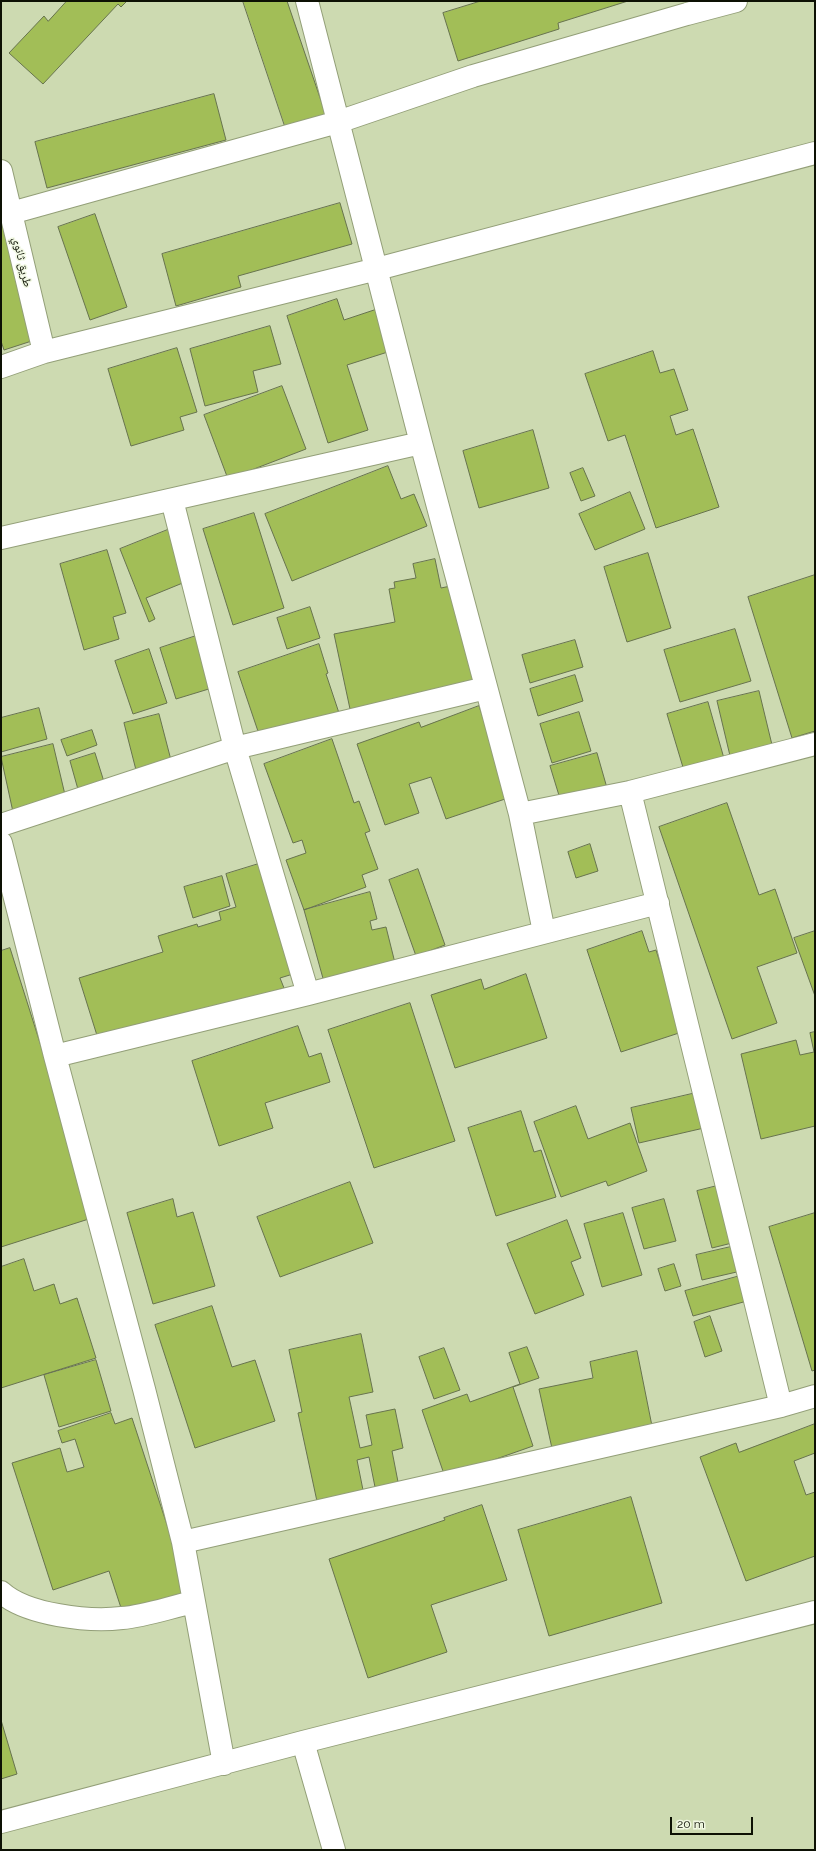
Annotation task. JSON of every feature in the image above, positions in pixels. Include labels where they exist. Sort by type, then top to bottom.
[{"type":"street","points":[[307,1],[421,443],[520,814],[544,932]]},
{"type":"street","points":[[11,212],[338,122],[473,76],[736,1]]},
{"type":"street","points":[[1,367],[44,352],[376,269],[815,153]]},
{"type":"street","name":"طريق ثانوي","points":[[1,171],[44,352]]},
{"type":"street","points":[[1,538],[421,443]]},
{"type":"street","points":[[172,500],[235,748],[308,994]]},
{"type":"street","points":[[1,825],[235,748],[486,688]]},
{"type":"street","points":[[520,814],[630,792],[815,744]]},
{"type":"street","points":[[630,792],[781,1406]]},
{"type":"street","points":[[1,843],[55,1056],[144,1389],[182,1542],[224,1764]]},
{"type":"street","points":[[55,1056],[308,994],[658,903]]},
{"type":"street","points":[[182,1542],[781,1406],[815,1396]]},
{"type":"street","points":[[1,1592],[8,1598],[38,1610],[80,1618],[98,1619],[123,1618],[194,1602]]},
{"type":"street","points":[[1,1822],[303,1742],[815,1612]]},
{"type":"street","points":[[303,1742],[334,1850]]},
{"type":"building","points":[[67,1],[127,1],[121,7],[118,4],[43,84],[9,53],[44,16],[48,21]]},
{"type":"building","points":[[243,1],[287,1],[329,124],[289,138]]},
{"type":"building","points":[[481,1],[628,1],[558,23],[559,29],[458,61],[443,13]]},
{"type":"building","points":[[214,94],[226,140],[47,188],[35,142]]},
{"type":"building","points":[[340,203],[352,244],[238,276],[241,287],[176,306],[162,254]]},
{"type":"building","points":[[1,213],[44,337],[4,350],[1,341]]},
{"type":"building","points":[[95,214],[127,307],[90,320],[58,227]]},
{"type":"building","points":[[337,299],[344,320],[380,308],[394,350],[347,365],[368,430],[328,443],[287,316]]},
{"type":"building","points":[[270,326],[281,364],[253,371],[258,392],[205,406],[190,349]]},
{"type":"building","points":[[177,348],[197,412],[180,417],[184,430],[131,446],[108,369]]},
{"type":"building","points":[[653,351],[660,373],[674,369],[688,410],[670,416],[676,435],[693,429],[719,507],[656,528],[625,435],[608,441],[585,374]]},
{"type":"building","points":[[282,386],[306,449],[228,479],[204,415]]},
{"type":"building","points":[[533,430],[549,488],[479,508],[463,451]]},
{"type":"building","points":[[388,466],[401,499],[414,494],[427,526],[292,581],[265,514]]},
{"type":"building","points":[[583,468],[595,496],[581,501],[570,473]]},
{"type":"building","points":[[630,492],[645,529],[595,550],[579,514]]},
{"type":"building","points":[[254,513],[284,608],[233,625],[203,529]]},
{"type":"building","points":[[170,529],[190,580],[146,598],[155,619],[149,622],[120,549]]},
{"type":"building","points":[[107,550],[126,613],[113,617],[119,639],[84,650],[60,564]]},
{"type":"building","points":[[648,553],[671,628],[627,642],[604,567]]},
{"type":"building","points":[[435,559],[441,588],[460,584],[481,682],[353,723],[334,634],[395,622],[389,589],[395,588],[394,582],[416,578],[413,564]]},
{"type":"building","points":[[815,575],[815,731],[792,738],[748,597]]},
{"type":"building","points":[[310,607],[320,638],[287,649],[277,618]]},
{"type":"building","points":[[735,629],[751,681],[680,702],[664,650]]},
{"type":"building","points":[[196,636],[212,688],[176,699],[160,648]]},
{"type":"building","points":[[575,640],[583,667],[530,683],[522,655]]},
{"type":"building","points":[[319,644],[328,673],[326,674],[343,725],[265,752],[238,672]]},
{"type":"building","points":[[149,649],[167,703],[133,714],[115,661]]},
{"type":"building","points":[[575,675],[583,701],[538,716],[530,689]]},
{"type":"building","points":[[759,691],[773,749],[731,760],[717,701]]},
{"type":"building","points":[[708,702],[725,762],[685,774],[667,714]]},
{"type":"building","points":[[479,706],[511,797],[446,819],[431,777],[409,784],[419,813],[385,825],[357,744],[419,722],[421,727]]},
{"type":"building","points":[[39,708],[47,739],[1,752],[1,718]]},
{"type":"building","points":[[579,712],[591,751],[552,763],[540,724]]},
{"type":"building","points":[[159,714],[172,764],[137,774],[124,723]]},
{"type":"building","points":[[92,730],[97,745],[67,756],[61,740]]},
{"type":"building","points":[[332,739],[354,803],[359,801],[370,831],[365,833],[378,869],[362,875],[366,887],[304,910],[286,860],[306,853],[302,840],[293,843],[264,764]]},
{"type":"building","points":[[53,744],[66,799],[13,812],[1,757]]},
{"type":"building","points":[[95,753],[105,785],[79,793],[70,761]]},
{"type":"building","points":[[597,753],[607,788],[561,802],[550,766]]},
{"type":"building","points":[[727,803],[759,895],[775,889],[797,953],[757,967],[777,1023],[732,1039],[659,827]]},
{"type":"building","points":[[590,844],[598,871],[576,878],[568,852]]},
{"type":"building","points":[[265,862],[293,974],[280,978],[284,988],[100,1045],[79,978],[163,952],[158,936],[197,924],[198,927],[221,920],[219,912],[236,907],[226,874]]},
{"type":"building","points":[[418,869],[445,945],[416,956],[389,880]]},
{"type":"building","points":[[222,876],[230,906],[193,918],[184,887]]},
{"type":"building","points":[[370,892],[377,919],[370,921],[372,930],[386,927],[395,963],[324,982],[304,910]]},
{"type":"building","points":[[642,931],[649,952],[656,950],[682,1032],[621,1052],[587,950]]},
{"type":"building","points":[[815,931],[815,996],[794,938]]},
{"type":"building","points":[[10,948],[95,1217],[1,1247],[1,951]]},
{"type":"building","points":[[526,974],[547,1038],[455,1068],[431,995],[481,979],[484,989]]},
{"type":"building","points":[[410,1003],[455,1141],[374,1168],[328,1030]]},
{"type":"building","points":[[298,1026],[309,1057],[321,1053],[330,1082],[265,1103],[273,1128],[219,1146],[192,1061]]},
{"type":"building","points":[[815,1032],[815,1126],[761,1139],[741,1054],[796,1040],[800,1055],[814,1052],[810,1033]]},
{"type":"building","points":[[696,1093],[704,1128],[639,1143],[631,1108]]},
{"type":"building","points":[[576,1106],[588,1139],[630,1123],[647,1171],[608,1186],[606,1181],[561,1197],[534,1122]]},
{"type":"building","points":[[521,1111],[534,1152],[541,1150],[556,1197],[496,1216],[468,1128]]},
{"type":"building","points":[[350,1182],[373,1243],[280,1277],[257,1217]]},
{"type":"building","points":[[721,1185],[736,1242],[712,1248],[697,1191]]},
{"type":"building","points":[[173,1199],[177,1217],[193,1212],[215,1286],[153,1304],[127,1213]]},
{"type":"building","points":[[664,1199],[676,1241],[644,1249],[632,1208]]},
{"type":"building","points":[[623,1213],[642,1275],[602,1287],[584,1224]]},
{"type":"building","points":[[815,1213],[815,1370],[812,1371],[769,1227]]},
{"type":"building","points":[[567,1220],[581,1258],[571,1262],[584,1295],[535,1314],[507,1244]]},
{"type":"building","points":[[735,1246],[741,1271],[702,1280],[696,1255]]},
{"type":"building","points":[[24,1259],[34,1291],[54,1284],[60,1304],[77,1298],[96,1358],[1,1388],[1,1267]]},
{"type":"building","points":[[674,1264],[681,1286],[665,1291],[658,1269]]},
{"type":"building","points":[[740,1276],[747,1301],[693,1316],[685,1291]]},
{"type":"building","points":[[212,1306],[232,1367],[255,1360],[275,1421],[195,1448],[155,1325]]},
{"type":"building","points":[[710,1316],[722,1351],[705,1357],[694,1322]]},
{"type":"building","points":[[361,1334],[373,1392],[349,1397],[360,1448],[372,1445],[366,1415],[395,1409],[403,1448],[392,1451],[399,1487],[376,1492],[369,1457],[357,1460],[364,1495],[318,1506],[298,1413],[302,1412],[289,1350]]},
{"type":"building","points":[[527,1347],[539,1378],[513,1387],[533,1446],[445,1477],[422,1410],[467,1394],[470,1402],[520,1384],[509,1353]]},
{"type":"building","points":[[444,1348],[460,1390],[434,1399],[419,1357]]},
{"type":"building","points":[[637,1351],[653,1431],[553,1453],[539,1389],[593,1378],[590,1362]]},
{"type":"building","points":[[96,1360],[111,1411],[59,1427],[44,1375]]},
{"type":"building","points":[[111,1413],[115,1424],[132,1418],[189,1592],[123,1614],[109,1571],[53,1590],[12,1463],[60,1448],[67,1472],[84,1467],[75,1439],[62,1443],[58,1431]]},
{"type":"building","points":[[815,1424],[815,1453],[794,1461],[806,1495],[815,1492],[815,1556],[746,1581],[700,1457],[736,1443],[739,1452]]},
{"type":"building","points":[[631,1497],[662,1603],[549,1636],[518,1530]]},
{"type":"building","points":[[482,1505],[507,1580],[431,1605],[447,1652],[368,1678],[329,1559],[445,1520],[444,1518]]},
{"type":"building","points":[[1,1720],[17,1774],[1,1779]]}]
